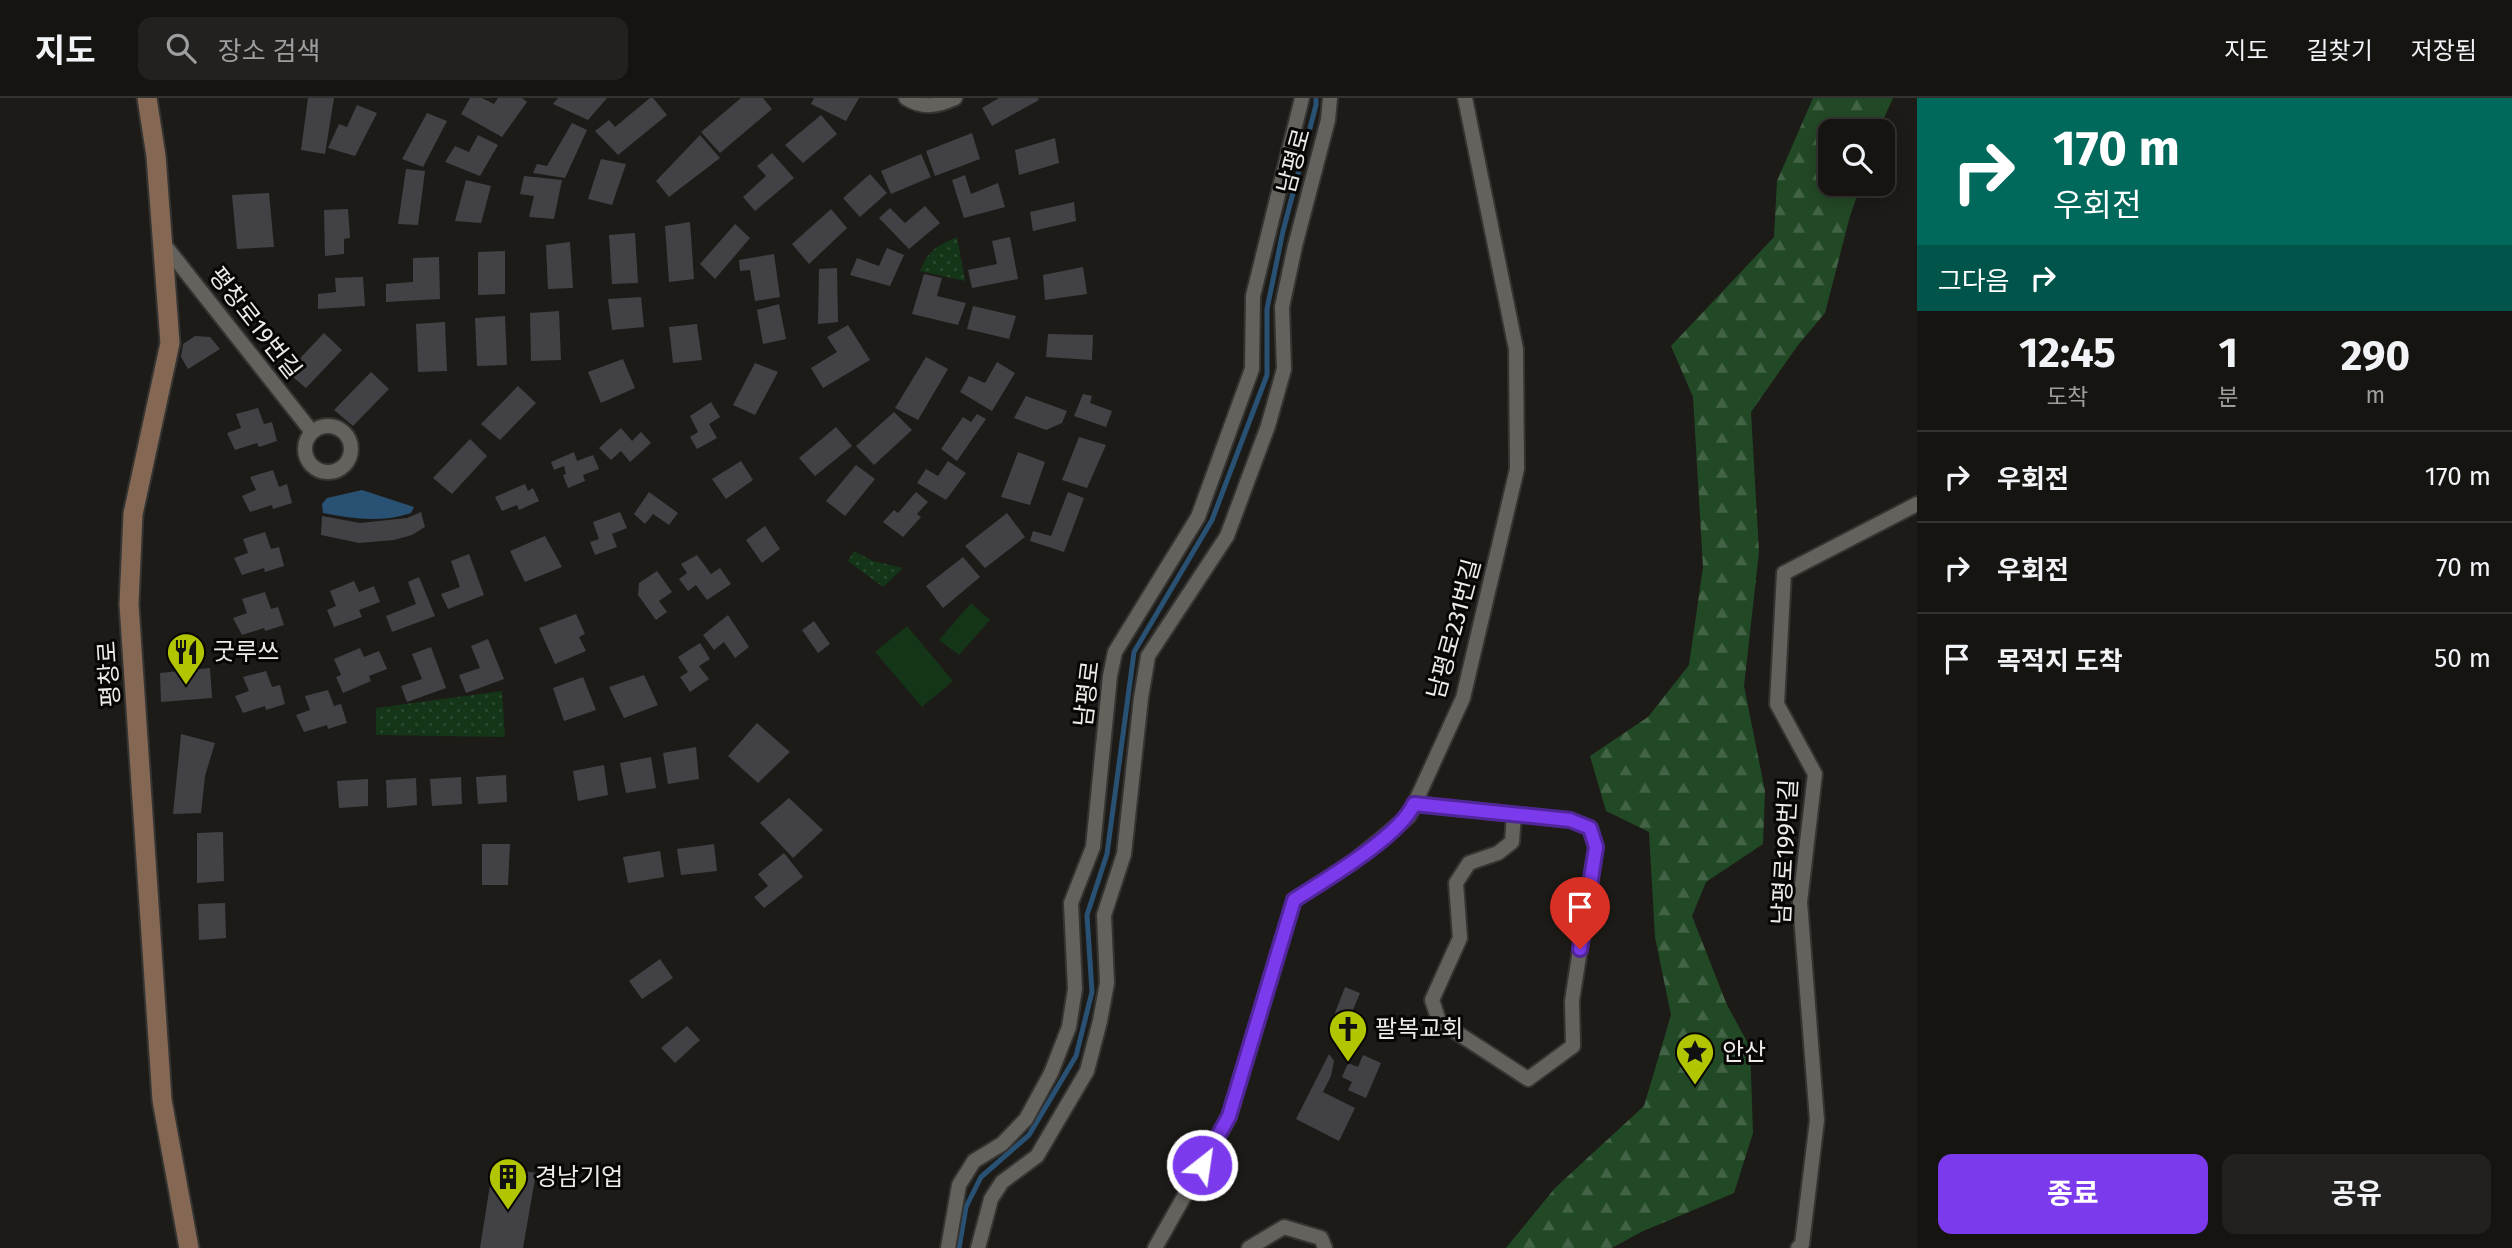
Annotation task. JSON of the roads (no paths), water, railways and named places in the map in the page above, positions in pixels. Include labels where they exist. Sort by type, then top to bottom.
[{"type":"street","name":"평창로","points":[[147,98],[156,156],[170,343],[133,514],[129,604],[162,1100],[189,1248]]},
{"type":"street","points":[[906,98],[925,106],[940,105],[955,98]]},
{"type":"street","name":"남평로","points":[[948,1248],[958,1185],[974,1161],[1002,1144],[1026,1119],[1051,1073],[1069,1027],[1075,989],[1071,903],[1093,847],[1110,676],[1115,652],[1198,517],[1252,369],[1253,296],[1302,98]]},
{"type":"street","name":"남평로","points":[[978,1248],[991,1199],[1002,1182],[1037,1156],[1087,1071],[1107,984],[1104,915],[1124,854],[1148,656],[1227,536],[1268,426],[1284,369],[1282,307],[1328,120],[1330,98]]},
{"type":"street","name":"남평로231번길","points":[[1155,1248],[1229,1116],[1294,900],[1353,862],[1409,816],[1463,698],[1517,469],[1516,349],[1465,98]]},
{"type":"street","name":"평창로19번길","points":[[162,242],[312,432]]},
{"type":"street","name":"남평로199번길","points":[[1798,1248],[1802,1244],[1817,1120],[1800,902],[1815,774],[1777,704],[1784,573],[1917,504]]},
{"type":"street","points":[[1414,804],[1514,814],[1570,820],[1590,828],[1596,847],[1572,1001],[1573,1046],[1528,1079],[1439,1021],[1432,1000],[1461,938],[1456,883],[1469,863],[1498,853],[1512,842],[1514,814]]},
{"type":"street","points":[[1249,1248],[1284,1227],[1321,1238],[1325,1248]]},
{"type":"water","points":[[362,490],[414,507],[411,513],[378,519],[323,513],[322,504],[327,498]]},
{"type":"waterway","points":[[959,1248],[966,1207],[981,1177],[1029,1135],[1076,1056],[1092,992],[1087,915],[1107,854],[1134,652],[1212,520],[1267,375],[1267,309],[1316,98]]},
{"type":"place","name":"굿루쓰","points":[[186,686]]},
{"type":"place","name":"팔복교회","points":[[1348,1063]]},
{"type":"place","name":"안산","points":[[1695,1086]]},
{"type":"place","name":"경남기업","points":[[508,1211]]}]
